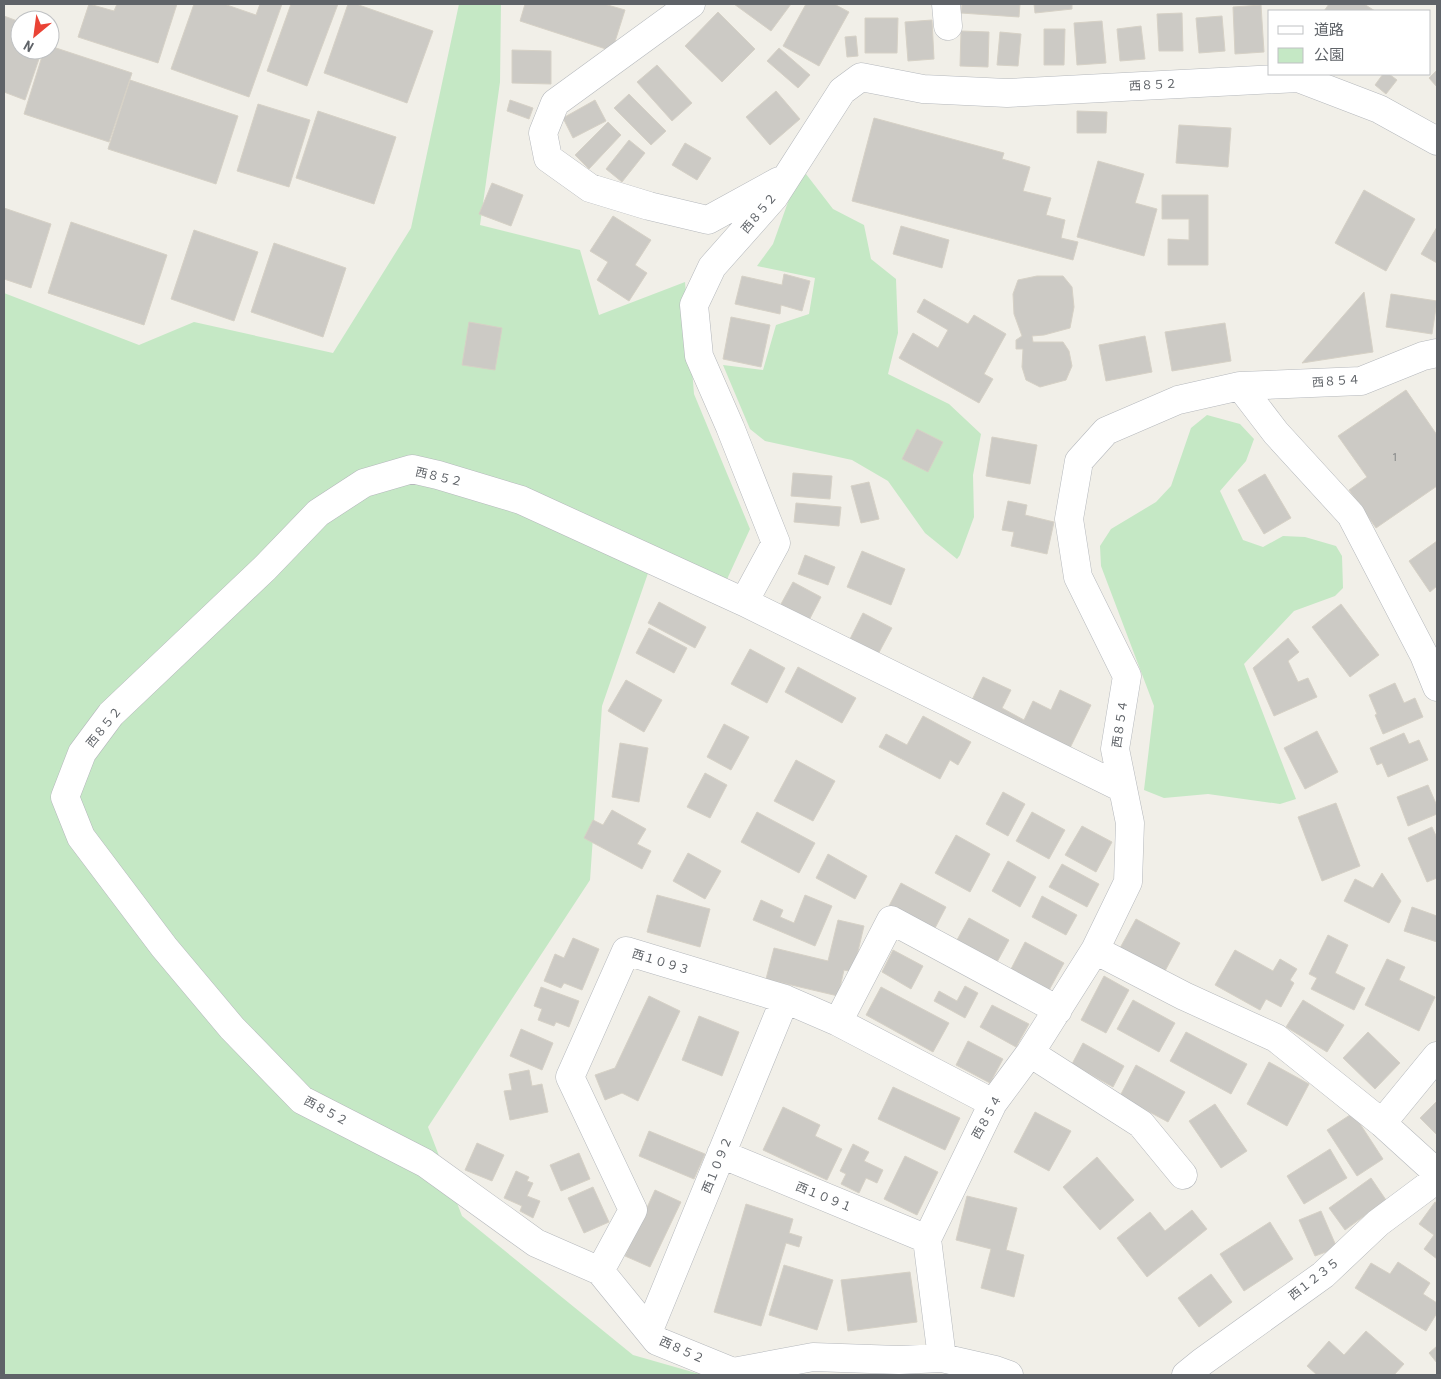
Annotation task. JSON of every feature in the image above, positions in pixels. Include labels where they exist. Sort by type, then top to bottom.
[{"type":"street","points":[[691,4],[555,103],[543,133],[548,158],[590,188],[649,206],[708,220],[787,177]]},
{"type":"street","name":"西８５２","points":[[1009,1375],[942,1358],[899,1360],[814,1357],[733,1372],[657,1341],[600,1271],[536,1242],[425,1163],[302,1100],[232,1028],[164,947],[81,838],[64,797],[82,753],[111,714],[265,568],[318,513],[364,483],[412,470],[438,475],[521,500],[744,602],[776,543],[730,427],[699,356],[694,305],[712,267],[767,204],[787,177],[842,91],[861,77],[923,89],[1006,93],[1298,78],[1379,109],[1437,141]]},
{"type":"street","name":"西８５４","points":[[927,1239],[992,1103],[1030,1053],[1095,950],[1128,882],[1130,823],[1115,749],[1127,676],[1078,577],[1069,519],[1079,461],[1106,431],[1178,400],[1240,386],[1361,381],[1423,356],[1437,353]]},
{"type":"street","points":[[1240,386],[1276,433],[1351,515],[1424,655],[1437,687]]},
{"type":"street","points":[[744,602],[1122,788]]},
{"type":"street","points":[[838,1022],[891,920],[1058,1010]]},
{"type":"street","points":[[1095,950],[1184,996],[1276,1038],[1382,1123],[1437,1173]]},
{"type":"street","name":"西１０９３","points":[[600,1271],[633,1210],[570,1077],[626,951],[785,999],[838,1022],[992,1103]]},
{"type":"street","name":"西１０９２","points":[[649,1330],[785,999]]},
{"type":"street","points":[[1030,1053],[1141,1124],[1183,1175]]},
{"type":"street","points":[[1382,1123],[1437,1056]]},
{"type":"street","name":"西１０９１","points":[[721,1154],[927,1239]]},
{"type":"street","name":"西１２３５","points":[[1186,1375],[1324,1274],[1378,1223],[1437,1179]]},
{"type":"street","points":[[927,1239],[942,1358]]},
{"type":"street","points":[[876,1375],[899,1360]]},
{"type":"green space","points":[[459,4],[501,4],[500,82],[480,225],[580,250],[599,315],[685,282],[694,394],[750,529],[723,588],[655,553],[602,706],[590,880],[428,1127],[462,1216],[633,1355],[703,1375],[4,1375],[4,293],[139,345],[194,322],[333,353],[411,228]]},
{"type":"green space","points":[[806,174],[833,209],[864,225],[871,259],[896,279],[898,333],[888,374],[949,404],[981,434],[973,475],[974,517],[957,559],[925,533],[888,481],[852,460],[765,441],[750,429],[723,365],[763,370],[776,325],[809,314],[815,278],[757,266],[773,244],[793,188]]},
{"type":"green space","points":[[1207,415],[1240,424],[1254,439],[1246,461],[1220,491],[1243,540],[1263,547],[1283,536],[1305,537],[1336,546],[1342,556],[1343,588],[1335,596],[1294,611],[1244,664],[1296,799],[1280,804],[1208,794],[1164,798],[1144,790],[1154,706],[1101,566],[1100,546],[1111,529],[1156,502],[1171,486],[1191,428]]},
{"type":"building","points":[[89,4],[114,11],[117,4],[177,4],[158,63],[78,37]]},
{"type":"building","points":[[194,4],[224,4],[256,15],[260,4],[282,4],[249,97],[171,69]]},
{"type":"building","points":[[291,4],[338,4],[307,86],[267,71]]},
{"type":"building","points":[[348,4],[356,4],[433,31],[407,103],[324,73]]},
{"type":"building","points":[[525,4],[604,4],[625,10],[612,51],[520,21]]},
{"type":"building","points":[[734,4],[791,4],[771,31]]},
{"type":"building","points":[[806,4],[834,4],[849,12],[819,66],[783,46]]},
{"type":"building","points":[[962,4],[1020,4],[1019,17],[961,13]]},
{"type":"building","points":[[1034,4],[1072,4],[1072,9],[1035,13]]},
{"type":"building","points":[[1329,4],[1364,4],[1373,10],[1325,10]]},
{"type":"building","points":[[1261,5],[1264,52],[1235,54],[1233,7]]},
{"type":"building","points":[[718,12],[755,49],[722,82],[685,46]]},
{"type":"building","points":[[1182,13],[1183,51],[1159,51],[1157,14]]},
{"type":"building","points":[[4,16],[10,18],[10,60],[39,60],[25,100],[4,92]]},
{"type":"building","points":[[1222,16],[1225,51],[1199,53],[1196,18]]},
{"type":"building","points":[[865,18],[898,18],[897,53],[865,53]]},
{"type":"building","points":[[932,20],[934,59],[908,61],[905,22]]},
{"type":"building","points":[[1102,21],[1106,63],[1077,65],[1074,23]]},
{"type":"building","points":[[1141,26],[1145,59],[1120,61],[1117,29]]},
{"type":"building","points":[[1044,29],[1065,29],[1064,65],[1044,65]]},
{"type":"building","points":[[961,31],[989,32],[988,67],[960,66]]},
{"type":"building","points":[[1000,32],[1021,34],[1018,66],[997,65]]},
{"type":"building","points":[[856,36],[858,56],[847,57],[845,37]]},
{"type":"building","points":[[779,48],[810,75],[798,88],[767,61]]},
{"type":"building","points":[[60,49],[132,73],[109,142],[24,114],[41,60],[60,60]]},
{"type":"building","points":[[512,50],[551,51],[551,84],[512,83]]},
{"type":"building","points":[[657,65],[692,103],[672,121],[637,82]]},
{"type":"building","points":[[1437,70],[1437,87],[1429,78]]},
{"type":"building","points":[[1382,75],[1390,75],[1397,80],[1386,94],[1375,85]]},
{"type":"building","points":[[130,80],[238,116],[216,184],[108,149]]},
{"type":"building","points":[[776,91],[800,119],[770,145],[746,117]]},
{"type":"building","points":[[629,94],[666,131],[651,145],[614,108]]},
{"type":"building","points":[[510,100],[533,108],[529,119],[507,111]]},
{"type":"building","points":[[595,100],[606,121],[573,138],[563,118]]},
{"type":"building","points":[[258,104],[310,120],[289,187],[237,171]]},
{"type":"building","points":[[318,111],[396,137],[374,204],[296,178]]},
{"type":"building","points":[[1077,111],[1107,112],[1106,133],[1077,133]]},
{"type":"building","points":[[874,118],[1004,153],[1002,159],[1030,167],[1023,191],[1051,198],[1046,215],[1065,220],[1061,238],[1078,242],[1073,260],[852,201]]},
{"type":"building","points":[[608,122],[621,135],[589,169],[575,155]]},
{"type":"building","points":[[1179,125],[1231,128],[1228,167],[1176,163]]},
{"type":"building","points":[[629,140],[645,153],[622,182],[606,169]]},
{"type":"building","points":[[685,143],[711,158],[697,180],[672,165]]},
{"type":"building","points":[[1098,161],[1144,174],[1135,203],[1157,209],[1144,256],[1077,237]]},
{"type":"building","points":[[492,183],[523,195],[511,226],[479,214]]},
{"type":"building","points":[[1364,190],[1415,219],[1386,271],[1335,243]]},
{"type":"building","points":[[1162,195],[1208,195],[1208,265],[1168,265],[1168,239],[1189,240],[1189,219],[1162,219]]},
{"type":"building","points":[[4,208],[51,224],[31,288],[4,279]]},
{"type":"building","points":[[613,216],[651,240],[635,265],[647,273],[629,301],[597,280],[608,262],[590,251]]},
{"type":"building","points":[[71,222],[167,255],[144,325],[48,293]]},
{"type":"building","points":[[901,226],[949,240],[942,268],[893,254]]},
{"type":"building","points":[[1437,227],[1437,263],[1421,254]]},
{"type":"building","points":[[194,230],[258,252],[234,321],[171,299]]},
{"type":"building","points":[[274,243],[346,268],[323,337],[251,312]]},
{"type":"building","points":[[784,274],[810,281],[802,311],[781,305],[780,314],[735,304],[742,276],[782,285]]},
{"type":"building","points":[[1037,276],[1063,276],[1072,287],[1074,307],[1070,328],[1032,336],[1033,342],[1063,342],[1069,351],[1072,366],[1066,380],[1040,387],[1026,380],[1022,367],[1023,349],[1016,349],[1016,340],[1022,336],[1014,314],[1013,294],[1018,280]]},
{"type":"building","points":[[1364,292],[1373,352],[1302,363]]},
{"type":"building","points":[[1391,294],[1437,301],[1432,334],[1386,327]]},
{"type":"building","points":[[924,299],[968,324],[974,315],[1006,334],[984,374],[993,379],[979,403],[899,358],[913,333],[938,348],[948,330],[917,312]]},
{"type":"building","points":[[731,317],[770,325],[761,367],[723,359]]},
{"type":"building","points":[[469,322],[502,328],[495,370],[462,365]]},
{"type":"building","points":[[1225,323],[1231,361],[1172,371],[1165,332]]},
{"type":"building","points":[[1145,336],[1152,372],[1106,381],[1099,345]]},
{"type":"building","points":[[1406,390],[1437,435],[1437,486],[1376,528],[1349,490],[1367,477],[1338,436]]},
{"type":"building","points":[[917,429],[943,442],[928,472],[902,459]]},
{"type":"building","points":[[992,437],[1037,445],[1030,484],[986,476]]},
{"type":"building","points":[[793,473],[832,476],[830,499],[791,496]]},
{"type":"building","points":[[1265,474],[1291,518],[1264,534],[1238,490]]},
{"type":"building","points":[[869,482],[879,519],[861,523],[851,486]]},
{"type":"building","points":[[1008,501],[1027,505],[1025,515],[1054,522],[1047,554],[1011,546],[1014,532],[1002,530]]},
{"type":"building","points":[[796,503],[841,507],[839,526],[794,522]]},
{"type":"building","points":[[1437,541],[1437,586],[1430,592],[1409,561]]},
{"type":"building","points":[[862,551],[905,569],[891,605],[847,587]]},
{"type":"building","points":[[805,555],[835,567],[828,585],[798,574]]},
{"type":"building","points":[[793,582],[821,597],[804,630],[775,615]]},
{"type":"building","points":[[659,602],[706,627],[695,648],[648,623]]},
{"type":"building","points":[[1341,604],[1379,655],[1350,677],[1312,627]]},
{"type":"building","points":[[863,613],[892,628],[875,660],[847,645]]},
{"type":"building","points":[[649,628],[687,648],[674,673],[636,653]]},
{"type":"building","points":[[1288,638],[1299,652],[1288,661],[1298,682],[1308,678],[1317,697],[1274,716],[1253,668]]},
{"type":"building","points":[[750,649],[785,668],[767,703],[731,684]]},
{"type":"building","points":[[798,667],[856,698],[842,723],[785,692]]},
{"type":"building","points":[[983,677],[1011,690],[1002,708],[1024,720],[1033,701],[1051,710],[1060,690],[1091,705],[1070,748],[972,700]]},
{"type":"building","points":[[626,680],[662,700],[644,732],[608,711]]},
{"type":"building","points":[[1395,683],[1404,703],[1415,698],[1423,717],[1383,734],[1369,695]]},
{"type":"building","points":[[923,716],[971,742],[958,765],[950,760],[940,779],[879,747],[886,734],[907,745]]},
{"type":"building","points":[[724,724],[749,737],[731,770],[707,757]]},
{"type":"building","points":[[1317,731],[1338,772],[1305,789],[1284,748]]},
{"type":"building","points":[[1404,733],[1409,744],[1419,740],[1428,760],[1388,777],[1382,763],[1377,765],[1370,748]]},
{"type":"building","points":[[620,743],[648,748],[639,802],[612,797]]},
{"type":"building","points":[[796,760],[835,781],[813,821],[774,801]]},
{"type":"building","points":[[705,773],[727,785],[710,818],[687,807]]},
{"type":"building","points":[[1428,785],[1437,806],[1437,814],[1408,826],[1397,797]]},
{"type":"building","points":[[1003,792],[1025,804],[1008,836],[986,824]]},
{"type":"building","points":[[1336,803],[1360,866],[1322,881],[1298,817]]},
{"type":"building","points":[[612,810],[646,829],[637,844],[651,851],[642,869],[584,838],[593,820],[603,825]]},
{"type":"building","points":[[757,812],[815,843],[799,873],[741,842]]},
{"type":"building","points":[[1032,812],[1065,830],[1049,859],[1016,841]]},
{"type":"building","points":[[1082,826],[1112,842],[1096,872],[1065,855]]},
{"type":"building","points":[[1432,827],[1437,838],[1437,878],[1427,882],[1408,838]]},
{"type":"building","points":[[956,835],[990,854],[970,892],[935,873]]},
{"type":"building","points":[[688,853],[721,871],[705,899],[673,881]]},
{"type":"building","points":[[828,854],[867,876],[855,899],[816,878]]},
{"type":"building","points":[[1008,861],[1036,877],[1020,907],[992,891]]},
{"type":"building","points":[[1062,864],[1099,884],[1087,907],[1049,887]]},
{"type":"building","points":[[1382,873],[1401,901],[1389,923],[1344,901],[1355,879],[1373,888]]},
{"type":"building","points":[[901,883],[946,907],[934,930],[889,906]]},
{"type":"building","points":[[657,895],[710,909],[700,947],[647,932]]},
{"type":"building","points":[[805,895],[832,906],[815,946],[753,920],[761,900],[783,910],[780,917],[794,923]]},
{"type":"building","points":[[1042,896],[1077,915],[1066,935],[1032,917]]},
{"type":"building","points":[[1412,907],[1437,916],[1437,942],[1404,931]]},
{"type":"building","points":[[969,918],[1009,940],[997,962],[957,940]]},
{"type":"building","points":[[1136,919],[1180,943],[1165,971],[1120,948]]},
{"type":"building","points":[[838,920],[864,926],[853,972],[844,970],[838,996],[766,979],[774,948],[828,961]]},
{"type":"building","points":[[1328,935],[1348,945],[1335,973],[1365,988],[1354,1010],[1311,989],[1317,978],[1309,974]]},
{"type":"building","points":[[573,938],[599,949],[582,990],[564,983],[561,988],[544,981],[555,954],[564,958]]},
{"type":"building","points":[[1025,942],[1064,963],[1048,992],[1010,971]]},
{"type":"building","points":[[893,950],[923,966],[911,989],[882,972]]},
{"type":"building","points":[[1235,950],[1273,971],[1280,959],[1297,969],[1290,980],[1294,983],[1281,1007],[1266,999],[1260,1010],[1215,985]]},
{"type":"building","points":[[1387,959],[1405,967],[1399,980],[1435,997],[1419,1031],[1365,1005]]},
{"type":"building","points":[[1104,976],[1129,990],[1106,1033],[1081,1020]]},
{"type":"building","points":[[965,986],[978,993],[965,1018],[934,1001],[939,991],[957,1001]]},
{"type":"building","points":[[541,987],[579,1001],[569,1027],[556,1022],[554,1026],[538,1020],[542,1009],[534,1006]]},
{"type":"building","points":[[881,987],[949,1023],[933,1052],[866,1015]]},
{"type":"building","points":[[649,996],[680,1011],[638,1101],[622,1093],[605,1100],[595,1075],[615,1068]]},
{"type":"building","points":[[1133,1000],[1175,1023],[1159,1052],[1117,1029]]},
{"type":"building","points":[[1303,1000],[1344,1025],[1327,1052],[1286,1027]]},
{"type":"building","points":[[992,1005],[1029,1024],[1016,1047],[980,1027]]},
{"type":"building","points":[[699,1016],[739,1032],[722,1076],[682,1060]]},
{"type":"building","points":[[521,1029],[553,1043],[542,1070],[510,1056]]},
{"type":"building","points":[[1186,1032],[1247,1064],[1231,1094],[1170,1061]]},
{"type":"building","points":[[1368,1032],[1400,1063],[1375,1089],[1343,1058]]},
{"type":"building","points":[[968,1041],[1003,1059],[990,1083],[956,1065]]},
{"type":"building","points":[[1083,1043],[1124,1066],[1113,1087],[1072,1064]]},
{"type":"building","points":[[1269,1062],[1309,1084],[1287,1126],[1247,1104]]},
{"type":"building","points":[[1136,1065],[1185,1092],[1168,1122],[1120,1096]]},
{"type":"building","points":[[529,1070],[532,1086],[542,1084],[548,1112],[510,1120],[504,1091],[512,1090],[509,1074]]},
{"type":"building","points":[[893,1087],[960,1118],[945,1150],[878,1119]]},
{"type":"building","points":[[1437,1101],[1437,1135],[1420,1118]]},
{"type":"building","points":[[1215,1104],[1247,1151],[1221,1168],[1189,1121]]},
{"type":"building","points":[[783,1107],[820,1125],[815,1136],[842,1149],[827,1180],[763,1150]]},
{"type":"building","points":[[1035,1112],[1071,1131],[1049,1171],[1014,1152]]},
{"type":"building","points":[[1353,1113],[1383,1159],[1357,1176],[1327,1130]]},
{"type":"building","points":[[649,1131],[705,1154],[694,1179],[639,1156]]},
{"type":"building","points":[[477,1143],[504,1155],[492,1181],[465,1170]]},
{"type":"building","points":[[853,1144],[869,1152],[864,1161],[883,1170],[877,1183],[866,1178],[859,1193],[841,1184],[846,1174],[840,1171]]},
{"type":"building","points":[[1330,1149],[1347,1178],[1304,1204],[1287,1176]]},
{"type":"building","points":[[579,1153],[590,1179],[561,1191],[550,1165]]},
{"type":"building","points":[[905,1156],[938,1172],[917,1215],[884,1199]]},
{"type":"building","points":[[1097,1157],[1134,1200],[1100,1230],[1063,1187]]},
{"type":"building","points":[[516,1171],[529,1177],[527,1181],[533,1183],[527,1196],[540,1201],[533,1218],[520,1211],[522,1206],[504,1198]]},
{"type":"building","points":[[1371,1178],[1386,1200],[1345,1230],[1329,1208]]},
{"type":"building","points":[[593,1187],[609,1222],[584,1233],[568,1198]]},
{"type":"building","points":[[655,1190],[681,1202],[650,1267],[625,1256]]},
{"type":"building","points":[[967,1196],[1017,1208],[1006,1250],[1024,1255],[1014,1297],[981,1288],[991,1249],[956,1240]]},
{"type":"building","points":[[1435,1202],[1437,1203],[1437,1259],[1424,1249],[1434,1235],[1419,1224]]},
{"type":"building","points":[[746,1204],[793,1219],[789,1233],[802,1237],[799,1247],[786,1243],[761,1326],[714,1312]]},
{"type":"building","points":[[1192,1210],[1207,1229],[1147,1277],[1117,1238],[1150,1212],[1165,1231]]},
{"type":"building","points":[[1321,1211],[1337,1248],[1315,1256],[1299,1220]]},
{"type":"building","points":[[1270,1222],[1293,1259],[1244,1291],[1220,1254]]},
{"type":"building","points":[[1398,1262],[1430,1283],[1423,1294],[1437,1303],[1437,1313],[1426,1331],[1355,1288],[1371,1263],[1390,1274]]},
{"type":"building","points":[[784,1265],[833,1280],[817,1330],[769,1315]]},
{"type":"building","points":[[910,1272],[917,1322],[848,1331],[841,1280]]},
{"type":"building","points":[[1211,1274],[1232,1302],[1199,1327],[1178,1298]]},
{"type":"building","points":[[1366,1331],[1404,1364],[1394,1375],[1317,1375],[1307,1366],[1329,1341],[1344,1355]]},
{"type":"building","points":[[1437,1346],[1437,1363],[1429,1353]]}]
